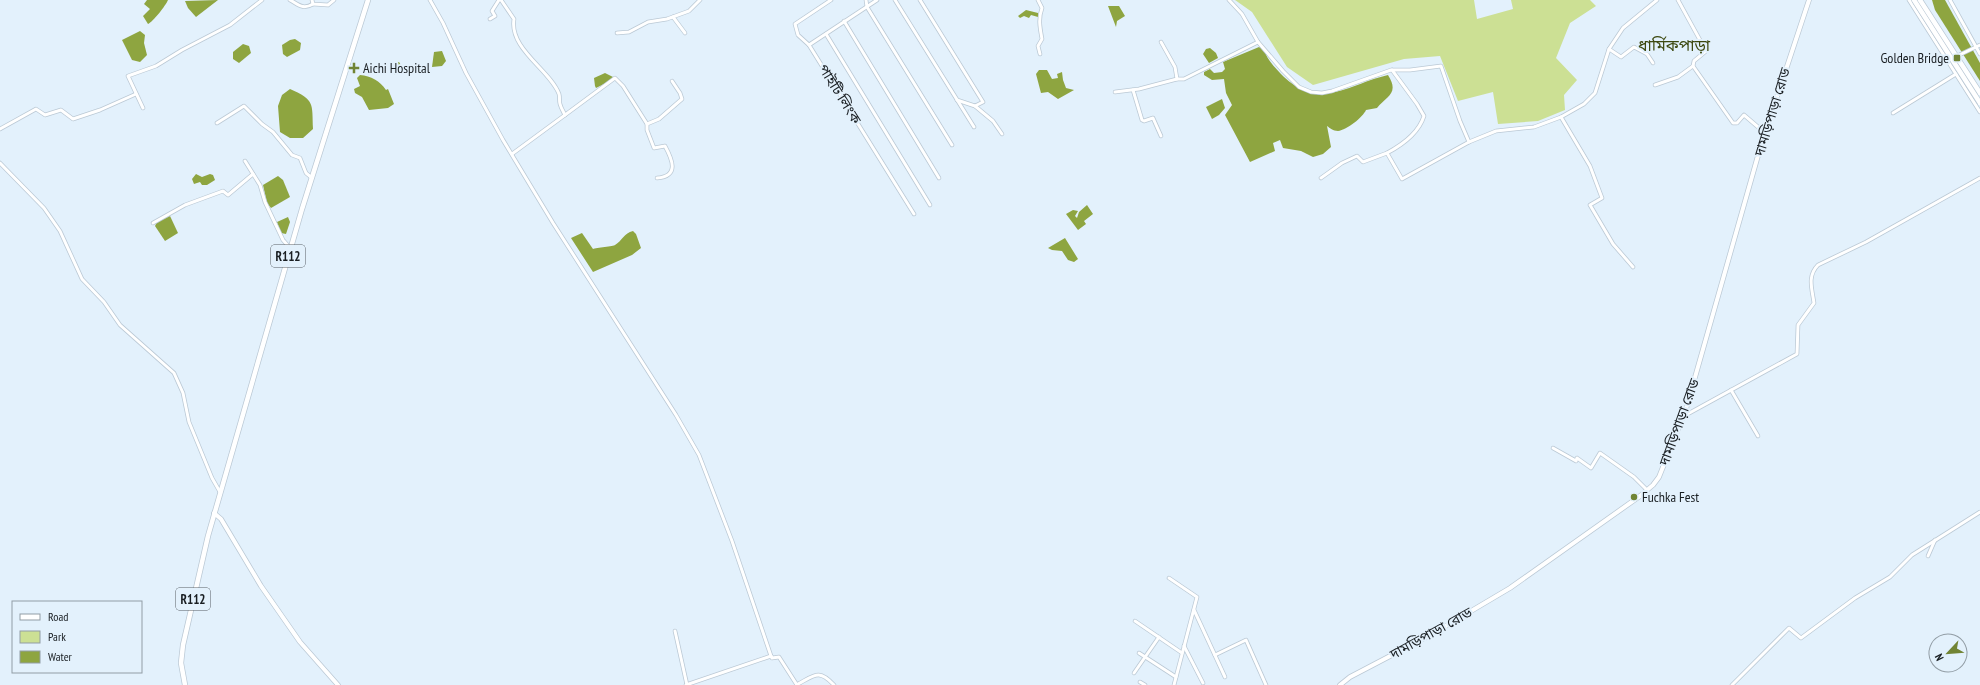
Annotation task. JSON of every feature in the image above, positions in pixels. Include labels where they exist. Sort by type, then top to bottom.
[{"type":"main road","name":"R112","points":[[185,685],[181,664],[183,645],[214,513],[290,248],[368,0]]},
{"type":"main road","name":"দামড়িপাড়া রোড","points":[[1340,685],[1350,677],[1434,633],[1510,588],[1647,490],[1656,481],[1664,466],[1683,416],[1765,133],[1808,0]]},
{"type":"main road","points":[[1914,0],[1980,103]]},
{"type":"main road","points":[[1920,0],[1980,93]]},
{"type":"main road","points":[[1924,0],[1926,9]]},
{"type":"main road","points":[[214,513],[221,519],[261,586],[300,642],[338,685]]},
{"type":"street","points":[[143,108],[128,76],[156,66],[182,50],[230,25],[262,0]]},
{"type":"street","points":[[290,0],[301,7],[306,8],[312,2],[328,5],[334,0]]},
{"type":"street","points":[[430,0],[443,23],[466,73],[512,154],[553,223],[676,414],[699,454],[732,541],[771,656]]},
{"type":"street","points":[[490,19],[495,16],[492,12],[500,0],[514,19],[512,28],[530,59],[549,79],[559,95],[559,103],[565,115]]},
{"type":"street","points":[[616,33],[629,32],[648,22],[673,17],[689,11],[700,0]]},
{"type":"street","name":"পাইটি লিংক","points":[[831,0],[795,24],[798,35],[809,44],[914,214]]},
{"type":"street","points":[[866,0],[867,7],[952,145]]},
{"type":"street","points":[[809,44],[877,0]]},
{"type":"street","points":[[895,0],[974,127]]},
{"type":"street","points":[[920,0],[983,102],[975,106]]},
{"type":"street","points":[[1038,0],[1042,8],[1039,15],[1039,25],[1042,39],[1038,46],[1040,54]]},
{"type":"street","points":[[1229,0],[1242,14],[1258,42],[1294,82],[1311,92],[1332,91],[1392,70],[1441,66],[1469,142]]},
{"type":"street","points":[[1387,153],[1402,179],[1469,142],[1496,131],[1534,127],[1561,117],[1584,104],[1595,93],[1609,49],[1623,28],[1657,0]]},
{"type":"street","points":[[1655,85],[1678,77],[1693,66],[1694,61],[1706,50],[1678,0]]},
{"type":"street","points":[[1909,0],[1980,112]]},
{"type":"street","points":[[1950,0],[1980,54]]},
{"type":"street","points":[[673,17],[685,33]]},
{"type":"street","points":[[844,21],[939,178]]},
{"type":"street","points":[[826,34],[930,205]]},
{"type":"street","points":[[1162,42],[1175,67],[1177,79]]},
{"type":"street","points":[[1115,92],[1133,90],[1177,79],[1184,79],[1258,42]]},
{"type":"street","points":[[1949,63],[1962,54],[1980,46]]},
{"type":"street","points":[[1609,49],[1621,58],[1634,48],[1647,54],[1653,63]]},
{"type":"street","points":[[1693,66],[1733,123],[1737,122],[1744,114],[1765,133]]},
{"type":"street","points":[[1321,178],[1342,163],[1357,156],[1363,162],[1387,153],[1421,126],[1424,116],[1392,70]]},
{"type":"street","points":[[1893,113],[1956,74]]},
{"type":"street","points":[[512,154],[615,78],[623,86],[647,124],[647,130],[654,148],[665,146],[674,163],[666,176],[657,178]]},
{"type":"street","points":[[647,124],[659,119],[682,99],[672,81]]},
{"type":"street","points":[[1133,90],[1142,120],[1144,121],[1153,118],[1161,136]]},
{"type":"street","points":[[0,129],[36,109],[45,115],[61,110],[73,119],[100,110],[136,94]]},
{"type":"street","points":[[957,100],[975,106],[993,121],[1002,134]]},
{"type":"street","points":[[217,123],[244,106],[262,124],[273,132],[292,155],[300,158],[305,170],[312,178]]},
{"type":"street","points":[[1561,117],[1590,166],[1602,198],[1590,205],[1614,244],[1633,268]]},
{"type":"street","points":[[245,161],[260,185],[265,202],[283,240],[290,248]]},
{"type":"street","points":[[0,163],[44,208],[60,231],[82,279],[104,302],[120,325],[174,372],[183,392],[189,422],[212,478],[220,492]]},
{"type":"street","points":[[153,223],[185,205],[222,191],[228,195],[253,174]]},
{"type":"street","points":[[1683,416],[1797,354],[1798,325],[1814,303],[1810,279],[1813,271],[1818,265],[1866,242],[1980,178]]},
{"type":"street","points":[[1730,390],[1758,436]]},
{"type":"street","points":[[1553,448],[1576,461],[1577,458],[1591,468],[1600,453],[1634,477],[1647,490]]},
{"type":"street","points":[[1732,685],[1789,628],[1801,638],[1855,598],[1890,577],[1912,555],[1980,512]]},
{"type":"street","points":[[1928,556],[1935,540]]},
{"type":"street","points":[[1169,578],[1197,597],[1174,685]]},
{"type":"street","points":[[1194,610],[1225,677]]},
{"type":"street","points":[[1135,621],[1182,653]]},
{"type":"street","points":[[675,631],[687,685],[771,656],[772,658],[779,658],[797,684],[810,677],[824,675],[834,685]]},
{"type":"street","points":[[1134,673],[1158,637]]},
{"type":"street","points":[[1215,655],[1246,640],[1266,685]]},
{"type":"street","points":[[1184,646],[1203,683]]},
{"type":"street","points":[[1139,653],[1175,679],[1177,685]]},
{"type":"street","points":[[1140,682],[1144,685]]},
{"type":"green space","points":[[1235,0],[1474,0],[1477,19],[1513,9],[1511,0],[1590,0],[1596,6],[1570,23],[1556,58],[1577,80],[1564,95],[1565,110],[1538,121],[1498,124],[1493,92],[1458,101],[1440,56],[1404,59],[1313,85],[1287,67],[1252,12]]},
{"type":"water","points":[[147,0],[168,0],[165,6],[148,24],[143,16],[150,9],[144,4]]},
{"type":"water","points":[[218,0],[196,17],[188,8],[185,1]]},
{"type":"water","points":[[1932,0],[1945,0],[1980,63],[1980,81],[1935,10]]},
{"type":"water","points":[[1108,6],[1119,6],[1125,16],[1117,21],[1116,27]]},
{"type":"water","points":[[1026,10],[1038,13],[1038,17],[1031,15],[1029,18],[1024,16],[1020,18],[1018,16]]},
{"type":"water","points":[[140,31],[145,35],[144,43],[147,55],[140,62],[132,60],[122,40]]},
{"type":"water","points":[[295,39],[301,43],[300,50],[287,57],[283,54],[282,45]]},
{"type":"water","points":[[243,44],[249,46],[251,53],[239,63],[233,59],[233,52]]},
{"type":"water","points":[[1259,47],[1264,50],[1275,68],[1284,77],[1297,87],[1310,92],[1322,94],[1335,92],[1388,75],[1393,86],[1392,91],[1377,108],[1366,110],[1350,126],[1336,131],[1327,126],[1331,147],[1323,154],[1313,157],[1301,151],[1283,148],[1280,140],[1273,143],[1275,151],[1250,162],[1225,115],[1232,105],[1226,93],[1224,79],[1212,80],[1204,75],[1204,72],[1210,69],[1214,73],[1222,72],[1225,69],[1223,62]]},
{"type":"water","points":[[1210,48],[1216,53],[1218,58],[1209,63],[1203,54],[1206,49]]},
{"type":"water","points":[[442,51],[446,61],[442,66],[432,67],[434,52]]},
{"type":"water","points":[[399,62],[404,70],[395,75],[389,64]]},
{"type":"water","points":[[1039,70],[1047,70],[1052,79],[1058,78],[1057,74],[1062,72],[1066,88],[1074,90],[1058,99],[1048,92],[1041,93],[1036,74]]},
{"type":"water","points":[[605,73],[613,77],[612,80],[596,88],[594,78]]},
{"type":"water","points":[[360,75],[368,76],[381,84],[386,90],[388,89],[394,104],[388,108],[369,110],[362,97],[355,93],[354,89],[360,86],[357,78]]},
{"type":"water","points":[[290,89],[304,96],[312,108],[313,129],[303,138],[290,138],[280,132],[278,106],[282,95]]},
{"type":"water","points":[[1222,99],[1225,108],[1219,115],[1212,119],[1206,107]]},
{"type":"water","points":[[196,174],[202,177],[210,174],[213,175],[215,180],[207,185],[202,185],[200,182],[194,184],[192,179]]},
{"type":"water","points":[[278,176],[283,180],[290,197],[271,208],[267,203],[263,185]]},
{"type":"water","points":[[1087,205],[1093,214],[1084,221],[1086,224],[1078,230],[1066,214],[1073,210],[1078,211],[1075,216],[1077,218],[1079,212]]},
{"type":"water","points":[[170,216],[178,233],[165,241],[155,226],[157,222]]},
{"type":"water","points":[[288,217],[290,222],[286,234],[281,233],[277,222]]},
{"type":"water","points":[[633,231],[636,234],[641,248],[632,255],[593,272],[571,238],[582,233],[593,249],[615,245],[627,233]]},
{"type":"water","points":[[1065,238],[1078,259],[1074,262],[1068,260],[1062,251],[1048,248]]},
{"type":"place","name":"Golden Bridge","points":[[1957,58]]},
{"type":"place","name":"Aichi Hospital","points":[[354,68]]},
{"type":"place","name":"Fuchka Fest","points":[[1634,497]]},
{"type":"district","name":"ধার্মিকপাড়া","points":[[1674,45]]}]
